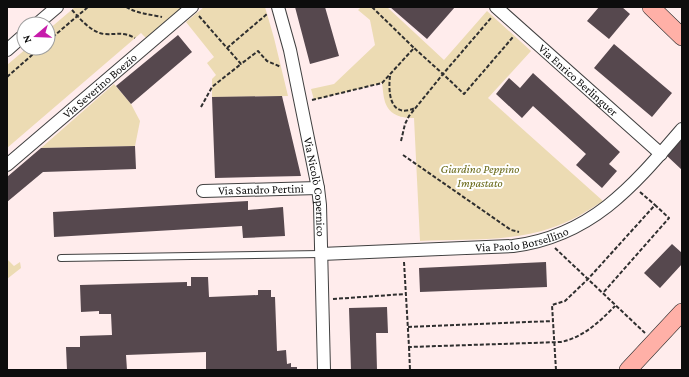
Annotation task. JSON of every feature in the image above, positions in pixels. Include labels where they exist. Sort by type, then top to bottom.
[{"type":"street","points":[[46,16],[57,7]]},
{"type":"street","points":[[652,7],[682,28]]},
{"type":"street","points":[[652,7],[682,37]]},
{"type":"street","name":"Via Enrico Berlinguer","points":[[497,8],[661,154]]},
{"type":"street","name":"Via Severino Boezio","points":[[7,165],[195,10]]},
{"type":"street","name":"Via Nicolò Copernico","points":[[273,10],[290,50],[318,188],[324,370]]},
{"type":"street","points":[[7,50],[16,42]]},
{"type":"street","name":"Via Paolo Borsellino","points":[[321,254],[513,246],[531,243],[577,226],[616,200],[661,154],[682,129]]},
{"type":"street","name":"Via Sandro Pertini","points":[[203,191],[318,188]]},
{"type":"street","points":[[628,370],[682,312]]},
{"type":"lane","points":[[61,258],[302,256],[321,254]]},
{"type":"path","points":[[56,34],[88,7]]},
{"type":"path","points":[[126,7],[143,15],[162,17],[167,20]]},
{"type":"path","points":[[372,7],[464,94],[520,28]]},
{"type":"path","points":[[401,141],[405,124],[416,107],[497,8]]},
{"type":"path","points":[[72,10],[84,23],[103,34],[123,33],[135,38]]},
{"type":"path","points":[[195,10],[241,64]]},
{"type":"path","points":[[227,48],[273,10]]},
{"type":"path","points":[[301,103],[382,83],[414,48]]},
{"type":"path","points":[[201,108],[212,87],[258,51],[266,61],[281,67]]},
{"type":"path","points":[[7,77],[31,56]]},
{"type":"path","points":[[390,74],[389,90],[392,103],[403,110],[416,107]]},
{"type":"path","points":[[403,155],[511,230],[524,233]]},
{"type":"path","points":[[603,293],[669,218],[632,185]]},
{"type":"path","points":[[556,370],[552,305],[565,301],[588,279],[654,205]]},
{"type":"path","points":[[545,238],[654,342]]},
{"type":"path","points":[[404,251],[410,370]]},
{"type":"path","points":[[322,300],[405,294]]},
{"type":"path","points":[[409,347],[554,343],[569,340],[597,324],[615,305]]},
{"type":"path","points":[[408,327],[553,321]]},
{"type":"green space","points":[[75,7],[182,7],[147,39],[141,33],[7,148],[7,65],[18,56],[56,56],[56,23]]},
{"type":"green space","points":[[204,7],[265,7],[288,96],[212,97],[212,79],[216,75],[207,63],[214,57],[186,22]]},
{"type":"green space","name":"Giardino Peppino Impastato","points":[[361,7],[387,7],[444,60],[487,11],[531,51],[488,98],[603,201],[584,213],[558,226],[520,236],[486,239],[420,241],[414,118],[401,117],[393,113],[387,107],[383,95],[382,83],[314,100],[311,89],[334,84],[375,45],[370,20],[358,10]]},
{"type":"green space","points":[[114,84],[131,104],[140,121],[135,146],[41,148]]},
{"type":"green space","points":[[7,259],[14,266],[20,262],[21,268],[7,279]]},
{"type":"building","points":[[295,7],[325,7],[339,56],[310,64]]},
{"type":"building","points":[[390,7],[455,7],[427,39]]},
{"type":"building","points":[[599,7],[622,7],[630,14],[609,39],[587,21]]},
{"type":"building","points":[[178,35],[192,52],[131,104],[116,86]]},
{"type":"building","points":[[614,44],[672,93],[652,117],[594,68]]},
{"type":"building","points":[[533,73],[620,152],[609,164],[617,171],[602,188],[576,165],[586,154],[533,106],[522,118],[496,94],[509,78],[520,88]]},
{"type":"building","points":[[282,96],[301,176],[215,178],[212,97]]},
{"type":"building","points":[[682,138],[682,170],[666,155]]},
{"type":"building","points":[[135,146],[136,169],[43,172],[7,202],[7,177],[41,148]]},
{"type":"building","points":[[248,201],[248,210],[283,207],[285,236],[243,238],[242,226],[54,237],[53,212]]},
{"type":"building","points":[[672,244],[682,253],[682,264],[660,288],[644,273]]},
{"type":"building","points":[[546,262],[547,287],[420,292],[419,268]]},
{"type":"building","points":[[191,277],[208,277],[209,297],[258,295],[258,290],[271,290],[271,297],[275,297],[277,351],[286,350],[287,364],[291,363],[291,367],[297,367],[297,370],[206,370],[206,352],[126,355],[127,370],[67,370],[66,347],[80,347],[80,336],[112,335],[111,314],[99,314],[99,311],[81,312],[80,285],[187,282],[187,286],[191,286]]},
{"type":"building","points":[[387,307],[388,333],[376,333],[377,370],[351,370],[349,308]]}]
